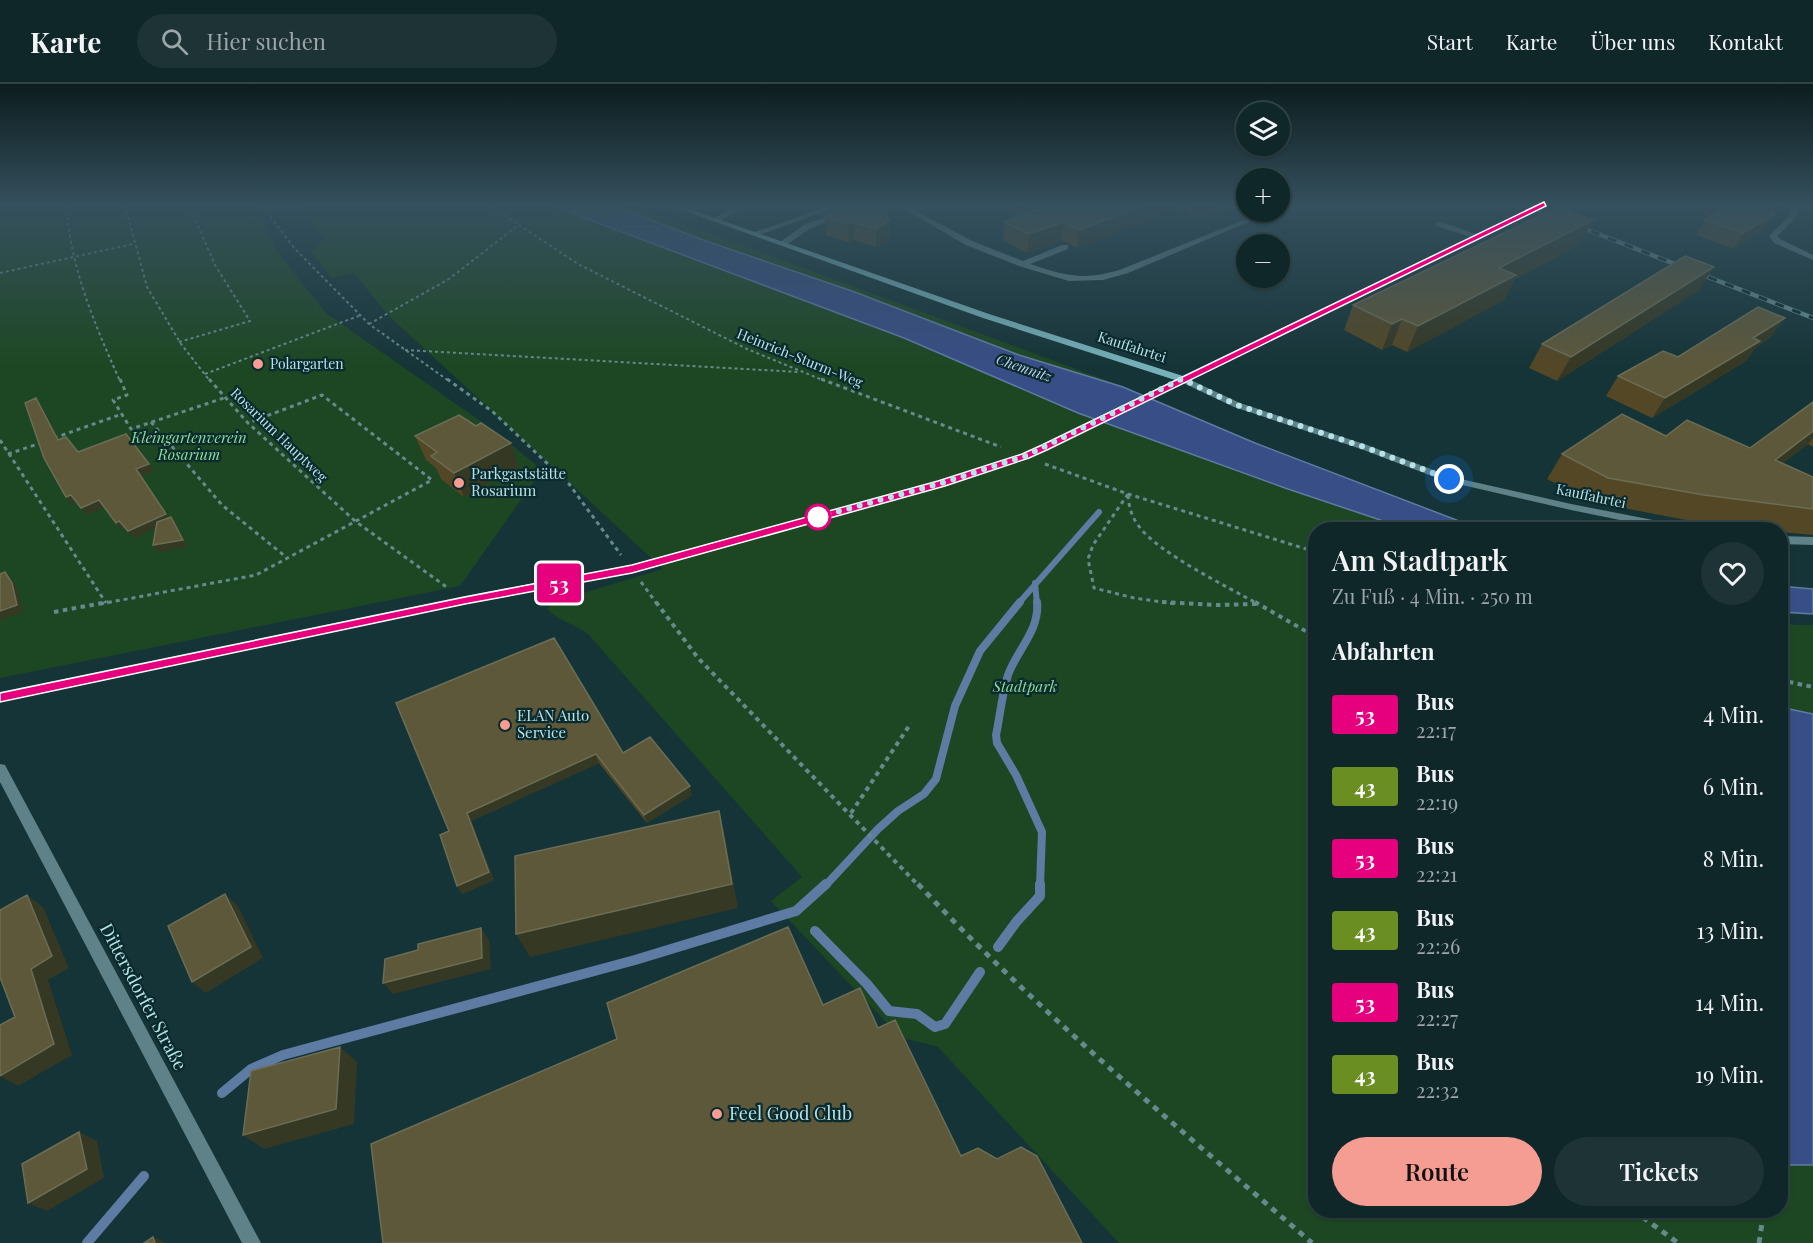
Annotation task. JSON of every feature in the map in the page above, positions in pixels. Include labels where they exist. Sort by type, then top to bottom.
[{"type":"main road","name":"Kauffahrtei","points":[[828,259],[986,316],[1182,379]]},
{"type":"main road","points":[[0,697],[465,600],[632,569],[942,483],[1025,456],[1086,428],[1429,259]]},
{"type":"street","points":[[1010,259],[1072,279],[1103,278],[1154,259]]},
{"type":"street","points":[[1022,264],[1034,259]]},
{"type":"street","name":"Kauffahrtei","points":[[1182,379],[1237,405],[1364,447],[1449,479],[1648,522]]},
{"type":"street","points":[[1788,540],[1813,542]]},
{"type":"street","name":"Dittersdorfer Straße","points":[[0,769],[252,1243]]},
{"type":"path","points":[[0,273],[63,259]]},
{"type":"path","points":[[73,259],[93,323],[128,395],[114,400],[131,429],[224,398]]},
{"type":"path","name":"Rosarium Hauptweg","points":[[138,259],[147,287],[180,342],[224,398],[355,521],[465,600]]},
{"type":"path","points":[[180,342],[250,321],[212,259]]},
{"type":"path","points":[[305,259],[369,324],[493,412],[569,484],[698,658],[852,813],[959,928],[1104,1064],[1312,1243]]},
{"type":"path","points":[[369,324],[449,279],[474,259]]},
{"type":"path","name":"Heinrich-Sturm-Weg","points":[[570,259],[747,349],[801,372],[1121,491]]},
{"type":"path","points":[[205,374],[361,315]]},
{"type":"path","points":[[404,350],[801,372]]},
{"type":"path","points":[[54,612],[255,575],[432,480],[322,395],[248,423]]},
{"type":"path","points":[[8,454],[122,414]]},
{"type":"path","points":[[151,422],[222,505],[286,557]]},
{"type":"path","points":[[0,440],[106,603]]},
{"type":"path","points":[[1121,491],[1308,550]]},
{"type":"path","points":[[1128,494],[1093,545],[1088,559],[1094,588],[1117,596],[1167,604],[1219,606],[1257,604]]},
{"type":"path","points":[[1128,494],[1129,509],[1139,526],[1147,533],[1185,562],[1308,633]]},
{"type":"path","points":[[1788,682],[1813,687]]},
{"type":"path","points":[[852,813],[911,723]]},
{"type":"path","points":[[1644,1218],[1678,1243]]},
{"type":"path","points":[[1759,1243],[1763,1218]]},
{"type":"green space","name":"Kleingartenverein Rosarium","points":[[0,259],[283,259],[326,313],[496,432],[542,470],[460,586],[0,678]]},
{"type":"green space","name":"Stadtpark","points":[[317,259],[779,259],[1130,389],[1401,522],[1308,522],[1308,1218],[1788,1218],[1788,1165],[1813,1165],[1813,1243],[1119,1243],[938,1047],[900,1037],[771,901],[802,877],[588,634],[547,609],[553,602],[663,569],[388,315],[354,273],[332,278]]},
{"type":"green space","points":[[1788,624],[1813,625],[1813,714],[1788,709]]},
{"type":"water","name":"Chemnitz","points":[[694,259],[759,259],[852,291],[1019,355],[1123,387],[1255,443],[1462,522],[1386,522],[1078,413],[904,338]]},
{"type":"water","points":[[1788,587],[1813,589],[1813,614],[1788,612]]},
{"type":"water","points":[[1788,709],[1813,714],[1813,1165],[1788,1165]]},
{"type":"building","points":[[1449,259],[1516,259],[1499,268],[1516,275],[1418,326],[1402,319],[1392,324],[1353,305]]},
{"type":"building","points":[[1680,259],[1693,259],[1714,267],[1571,357],[1542,344]]},
{"type":"building","points":[[1758,307],[1785,318],[1753,338],[1760,341],[1665,398],[1618,376],[1663,351],[1678,357]]},
{"type":"building","points":[[36,398],[58,440],[66,437],[78,452],[126,434],[149,464],[136,469],[166,514],[128,531],[119,521],[116,523],[99,500],[81,508],[71,495],[66,497],[44,458],[25,403]]},
{"type":"building","points":[[1813,402],[1813,431],[1775,460],[1813,477],[1813,509],[1704,495],[1608,478],[1562,454],[1622,414],[1666,436],[1687,420],[1750,448]]},
{"type":"building","points":[[459,415],[476,426],[481,423],[511,443],[454,473],[431,456],[437,452],[415,436]]},
{"type":"building","points":[[171,517],[183,540],[153,545],[157,522]]},
{"type":"building","points":[[5,572],[12,583],[17,605],[0,611],[0,574]]},
{"type":"building","points":[[554,638],[623,753],[650,737],[690,786],[644,815],[596,754],[467,813],[489,872],[457,886],[440,835],[449,831],[396,703]]},
{"type":"building","points":[[719,811],[732,884],[516,934],[515,856]]},
{"type":"building","points":[[225,894],[251,947],[192,982],[168,926]]},
{"type":"building","points":[[27,895],[52,956],[31,969],[54,1044],[0,1076],[0,1025],[15,1017],[0,977],[0,910]]},
{"type":"building","name":"Feel Good Club","points":[[788,927],[823,1005],[860,988],[878,1028],[895,1020],[961,1156],[978,1148],[997,1159],[1021,1147],[1037,1156],[1082,1243],[383,1243],[371,1144],[617,1039],[607,1003]]},
{"type":"building","points":[[481,928],[482,958],[383,983],[385,959],[418,950],[418,944]]},
{"type":"building","points":[[340,1047],[336,1109],[243,1135],[251,1071]]},
{"type":"building","points":[[79,1132],[87,1169],[28,1203],[22,1164]]},
{"type":"building","points":[[153,1237],[155,1243],[144,1243]]},
{"type":"waterway","points":[[1035,585],[1099,512]]},
{"type":"waterway","points":[[1018,604],[1035,585]]},
{"type":"waterway","points":[[1035,585],[1037,604]]},
{"type":"waterway","points":[[825,886],[878,829],[898,811],[924,794],[936,779],[955,706],[980,651],[1020,602]]},
{"type":"waterway","points":[[1037,604],[1032,631],[1008,675],[996,735],[997,743],[1016,775],[1042,832],[1040,886]]},
{"type":"waterway","points":[[222,1093],[251,1069],[283,1055],[635,960],[796,911],[826,884]]},
{"type":"waterway","points":[[998,947],[1017,921],[1040,896],[1040,886]]},
{"type":"waterway","points":[[815,931],[867,984],[889,1011],[917,1014],[935,1027],[945,1024],[980,972]]},
{"type":"waterway","points":[[87,1243],[144,1176]]},
{"type":"railway","points":[[1662,259],[1813,318]]},
{"type":"bus line","name":"53","points":[[0,697],[465,600],[632,569],[942,483],[1046,447],[1197,371],[1431,259]]},
{"type":"place","name":"Polargarten","points":[[258,364]]},
{"type":"place","name":"Parkgaststätte Rosarium","points":[[459,483]]},
{"type":"place","name":"ELAN Auto Service","points":[[505,725]]},
{"type":"place","name":"Feel Good Club","points":[[717,1114]]},
{"type":"route","points":[[818,517],[942,483],[1025,456],[1182,379],[1212,391],[1237,405],[1364,447],[1449,479]]}]
